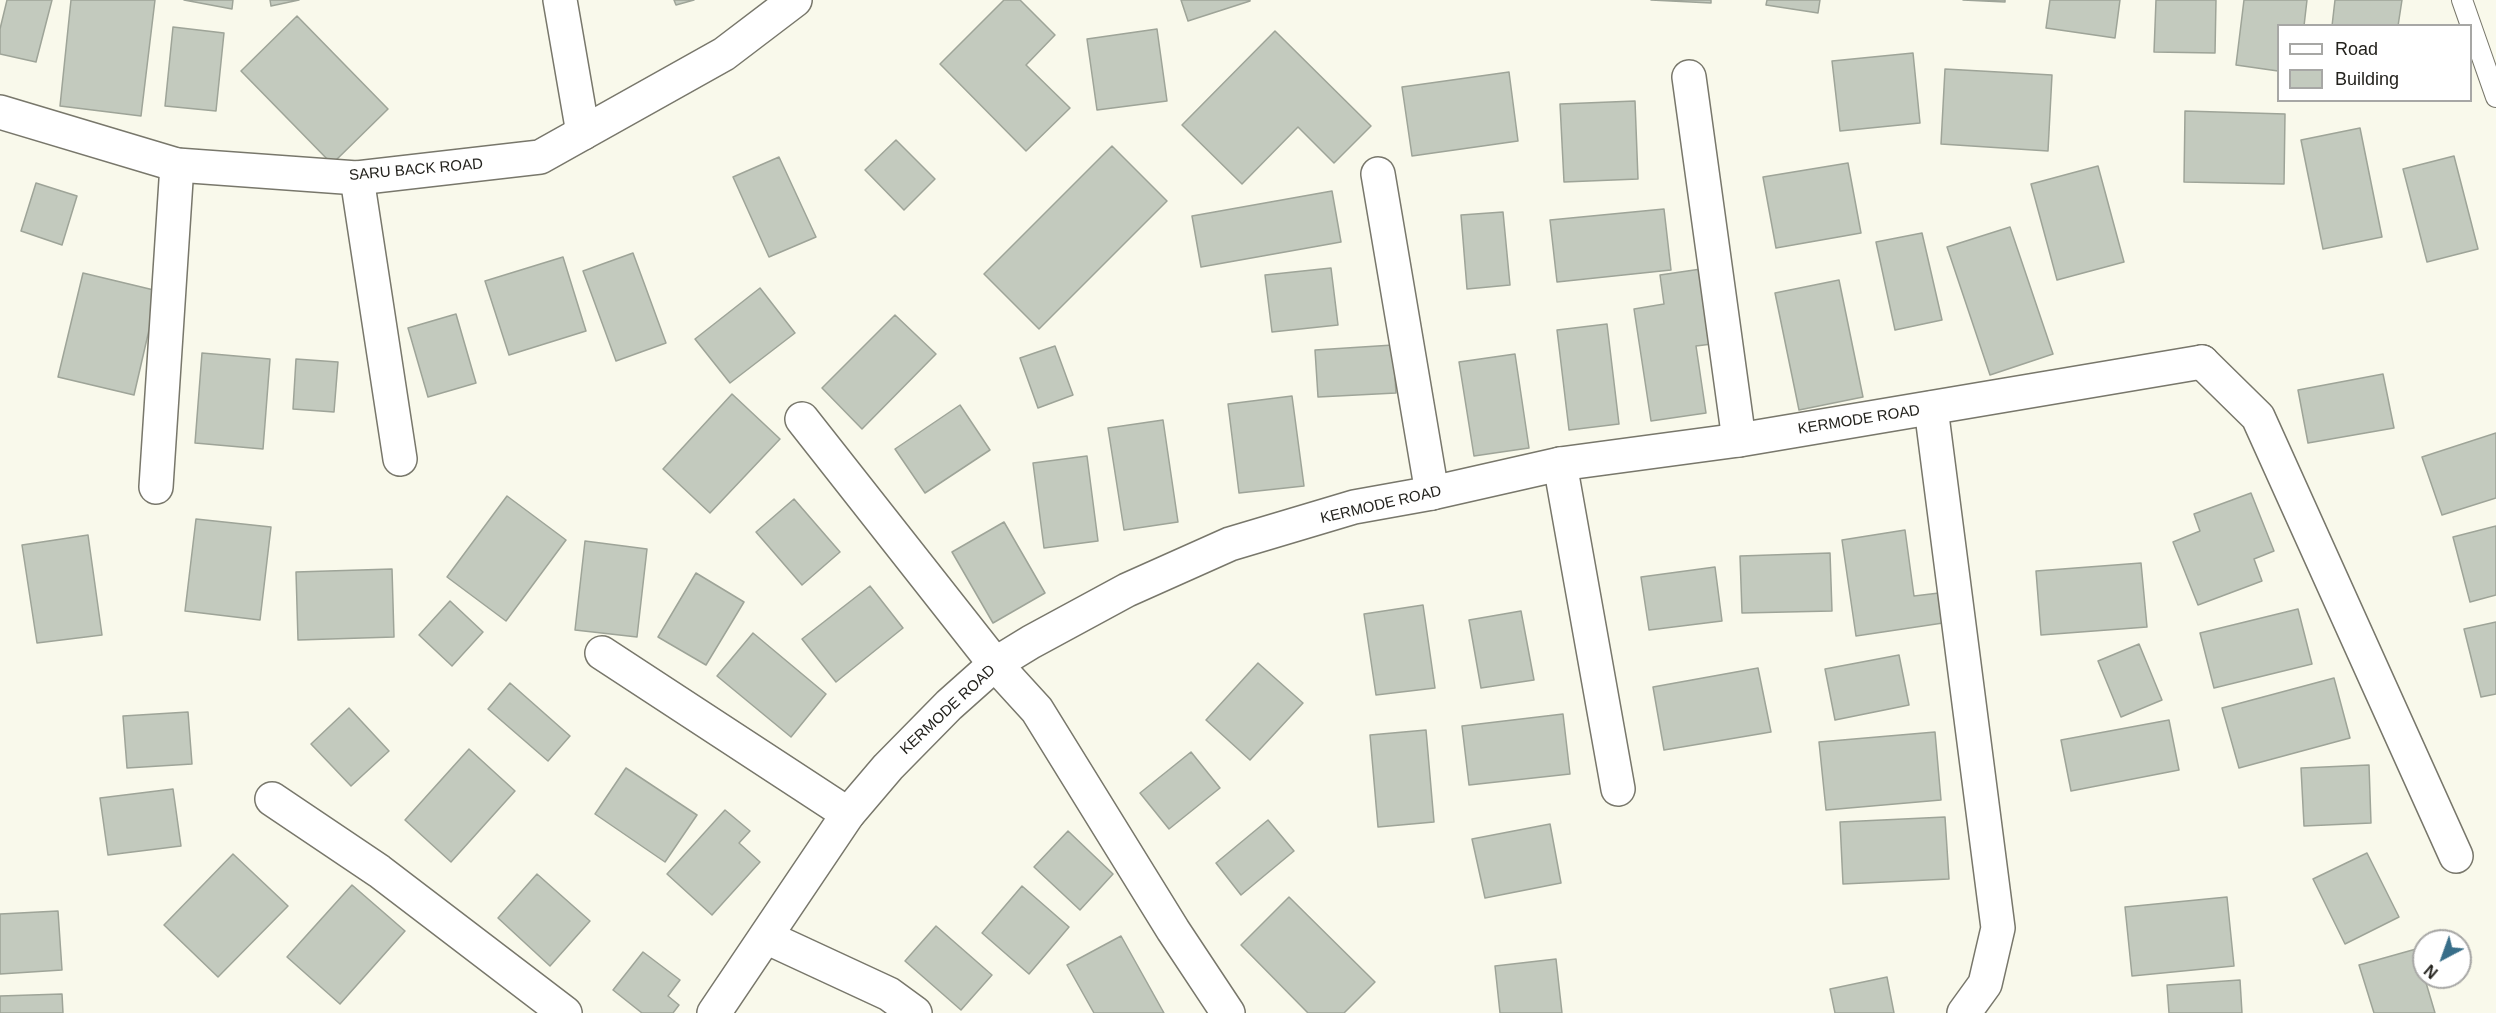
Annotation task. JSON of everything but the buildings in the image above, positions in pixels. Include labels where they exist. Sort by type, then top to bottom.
[{"type":"street","points":[[560,0],[583,133]]},
{"type":"street","name":"SARU BACK ROAD","points":[[1,115],[177,165],[357,178],[540,157],[724,54],[795,0]]},
{"type":"street","points":[[1689,77],[1739,440]]},
{"type":"street","points":[[156,487],[177,165]]},
{"type":"street","points":[[1378,174],[1432,493]]},
{"type":"street","points":[[357,178],[399,459]]},
{"type":"street","name":"KERMODE ROAD","points":[[714,1013],[848,814],[888,767],[949,705],[995,664],[1030,642],[1127,590],[1230,544],[1354,507],[1432,493],[1560,464],[1739,440],[2202,362],[2258,417],[2456,856]]},
{"type":"street","points":[[1931,408],[1998,928],[1985,984],[1964,1013]]},
{"type":"street","points":[[802,419],[995,664],[1037,710],[1173,930],[1228,1013]]},
{"type":"street","points":[[1560,464],[1618,789]]},
{"type":"street","points":[[602,653],[848,814]]},
{"type":"street","points":[[272,799],[379,871],[565,1013]]},
{"type":"street","points":[[766,937],[889,994],[915,1013]]},
{"type":"lane","points":[[2462,0],[2470,24]]},
{"type":"lane","points":[[2472,29],[2496,97]]}]
